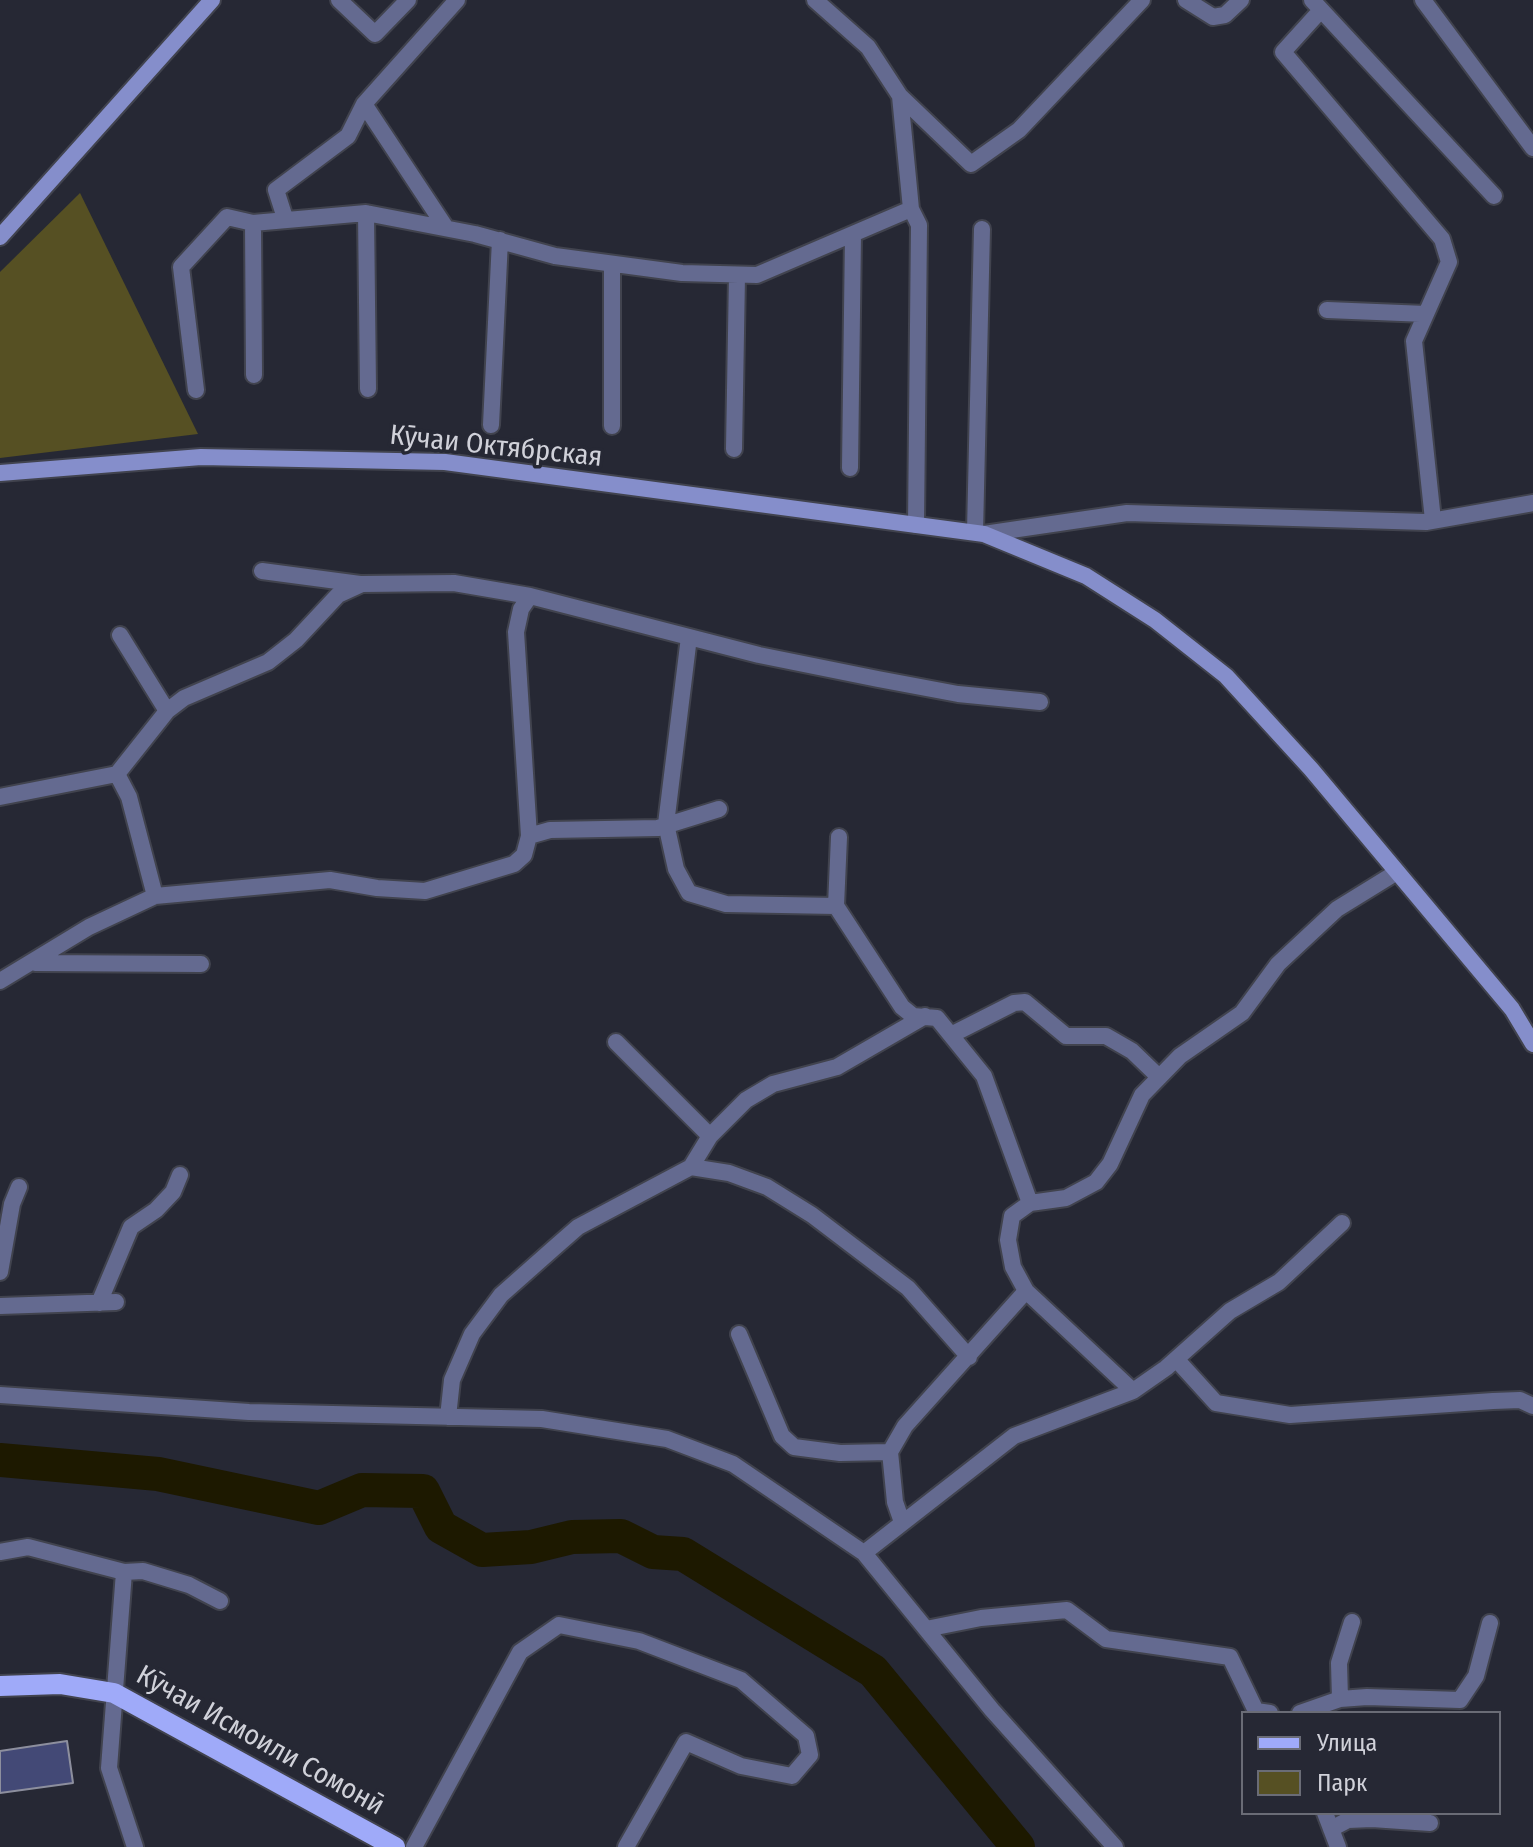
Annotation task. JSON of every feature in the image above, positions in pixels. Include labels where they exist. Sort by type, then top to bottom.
[{"type":"main road","points":[[0,237],[212,0]]},
{"type":"main road","name":"Кӯчаи Октябрская","points":[[0,473],[201,457],[445,462],[979,533],[1086,576],[1155,620],[1226,676],[1311,769],[1512,1009],[1533,1044]]},
{"type":"main road","name":"Кӯчаи Исмоили Сомонӣ","points":[[0,1686],[60,1684],[114,1693],[395,1847]]},
{"type":"street","points":[[339,0],[375,34],[408,0]]},
{"type":"street","points":[[285,218],[276,190],[348,136],[364,104],[457,0]]},
{"type":"street","points":[[815,0],[868,47],[900,96],[971,164],[1019,130],[1142,0]]},
{"type":"street","points":[[1186,0],[1213,17],[1225,15],[1241,0]]},
{"type":"street","points":[[1423,0],[1533,148]]},
{"type":"street","points":[[1433,520],[1414,341],[1449,262],[1442,239],[1283,52],[1316,5],[1494,196]]},
{"type":"street","points":[[900,96],[911,209],[919,225],[916,525]]},
{"type":"street","points":[[364,104],[446,228]]},
{"type":"street","points":[[196,390],[181,267],[227,217],[253,223],[366,213],[500,240],[555,256],[682,273],[757,275],[911,209]]},
{"type":"street","points":[[366,213],[368,389]]},
{"type":"street","points":[[253,223],[254,375]]},
{"type":"street","points":[[982,229],[979,533],[1127,513],[1433,520],[1533,503]]},
{"type":"street","points":[[850,468],[853,234]]},
{"type":"street","points":[[491,425],[500,240]]},
{"type":"street","points":[[612,264],[612,426]]},
{"type":"street","points":[[734,449],[737,275]]},
{"type":"street","points":[[1327,310],[1426,314]]},
{"type":"street","points":[[262,571],[362,584],[454,583],[530,596],[689,637],[958,694],[1040,702]]},
{"type":"street","points":[[0,797],[117,774],[167,711],[184,698],[268,662],[296,640],[338,595],[362,584]]},
{"type":"street","points":[[0,981],[89,927],[155,896],[330,880],[377,888],[425,891],[514,864],[524,855],[529,836],[516,632],[521,609],[530,596]]},
{"type":"street","points":[[120,635],[167,711]]},
{"type":"street","points":[[689,637],[666,824],[676,869],[689,893],[726,904],[836,906]]},
{"type":"street","points":[[117,774],[129,797],[155,896]]},
{"type":"street","points":[[529,836],[550,830],[658,828],[719,809]]},
{"type":"street","points":[[839,837],[836,906],[902,1007],[913,1016],[937,1018],[984,1076],[1030,1203]]},
{"type":"street","points":[[1133,1391],[1026,1291],[1013,1267],[1008,1240],[1012,1216],[1030,1203],[1066,1198],[1096,1182],[1110,1164],[1142,1095],[1159,1077],[1180,1056],[1242,1013],[1278,964],[1337,909],[1397,872]]},
{"type":"street","points":[[33,963],[201,964]]},
{"type":"street","points":[[951,1035],[1014,1003],[1025,1002],[1066,1036],[1106,1036],[1132,1051],[1159,1077]]},
{"type":"street","points":[[448,1417],[452,1380],[472,1334],[501,1295],[578,1227],[691,1167],[710,1136],[746,1100],[773,1084],[837,1067],[926,1016]]},
{"type":"street","points":[[616,1042],[710,1136]]},
{"type":"street","points":[[691,1167],[729,1173],[767,1187],[812,1215],[908,1288],[969,1357]]},
{"type":"street","points":[[99,1303],[131,1227],[156,1210],[173,1192],[180,1175]]},
{"type":"street","points":[[0,1272],[12,1204],[19,1187]]},
{"type":"street","points":[[864,1553],[1014,1436],[1133,1391],[1176,1359],[1230,1311],[1279,1282],[1342,1223]]},
{"type":"street","points":[[902,1522],[895,1502],[890,1452],[905,1426],[1026,1291]]},
{"type":"street","points":[[0,1306],[116,1302]]},
{"type":"street","points":[[739,1334],[782,1436],[794,1447],[840,1453],[890,1452]]},
{"type":"street","points":[[1176,1359],[1216,1403],[1290,1415],[1493,1401],[1520,1400],[1533,1406]]},
{"type":"street","points":[[0,1395],[249,1412],[542,1419],[667,1439],[733,1464],[864,1553],[992,1710],[1115,1847]]},
{"type":"street","points":[[0,1552],[28,1547],[124,1572],[143,1571],[189,1585],[220,1601]]},
{"type":"street","points":[[124,1572],[109,1768],[135,1847]]},
{"type":"street","points":[[926,1629],[981,1618],[1067,1610],[1106,1639],[1230,1657],[1256,1711]]},
{"type":"street","points":[[1340,1699],[1339,1663],[1352,1622]]},
{"type":"street","points":[[1312,1711],[1340,1699],[1460,1700],[1476,1676],[1490,1623]]},
{"type":"street","points":[[414,1847],[520,1652],[559,1625],[639,1641],[741,1680],[806,1736],[810,1755],[792,1776],[741,1766],[686,1742],[626,1847]]},
{"type":"street","points":[[1338,1847],[1328,1821],[1372,1819],[1430,1823]]},
{"type":"green space","points":[[80,193],[198,434],[0,458],[0,272]]},
{"type":"building","points":[[67,1741],[73,1783],[0,1793],[0,1751]]},
{"type":"waterway","points":[[0,1460],[158,1474],[319,1508],[362,1490],[423,1491],[441,1527],[482,1550],[531,1547],[572,1537],[621,1536],[653,1552],[683,1554],[873,1671],[1018,1847]]}]
